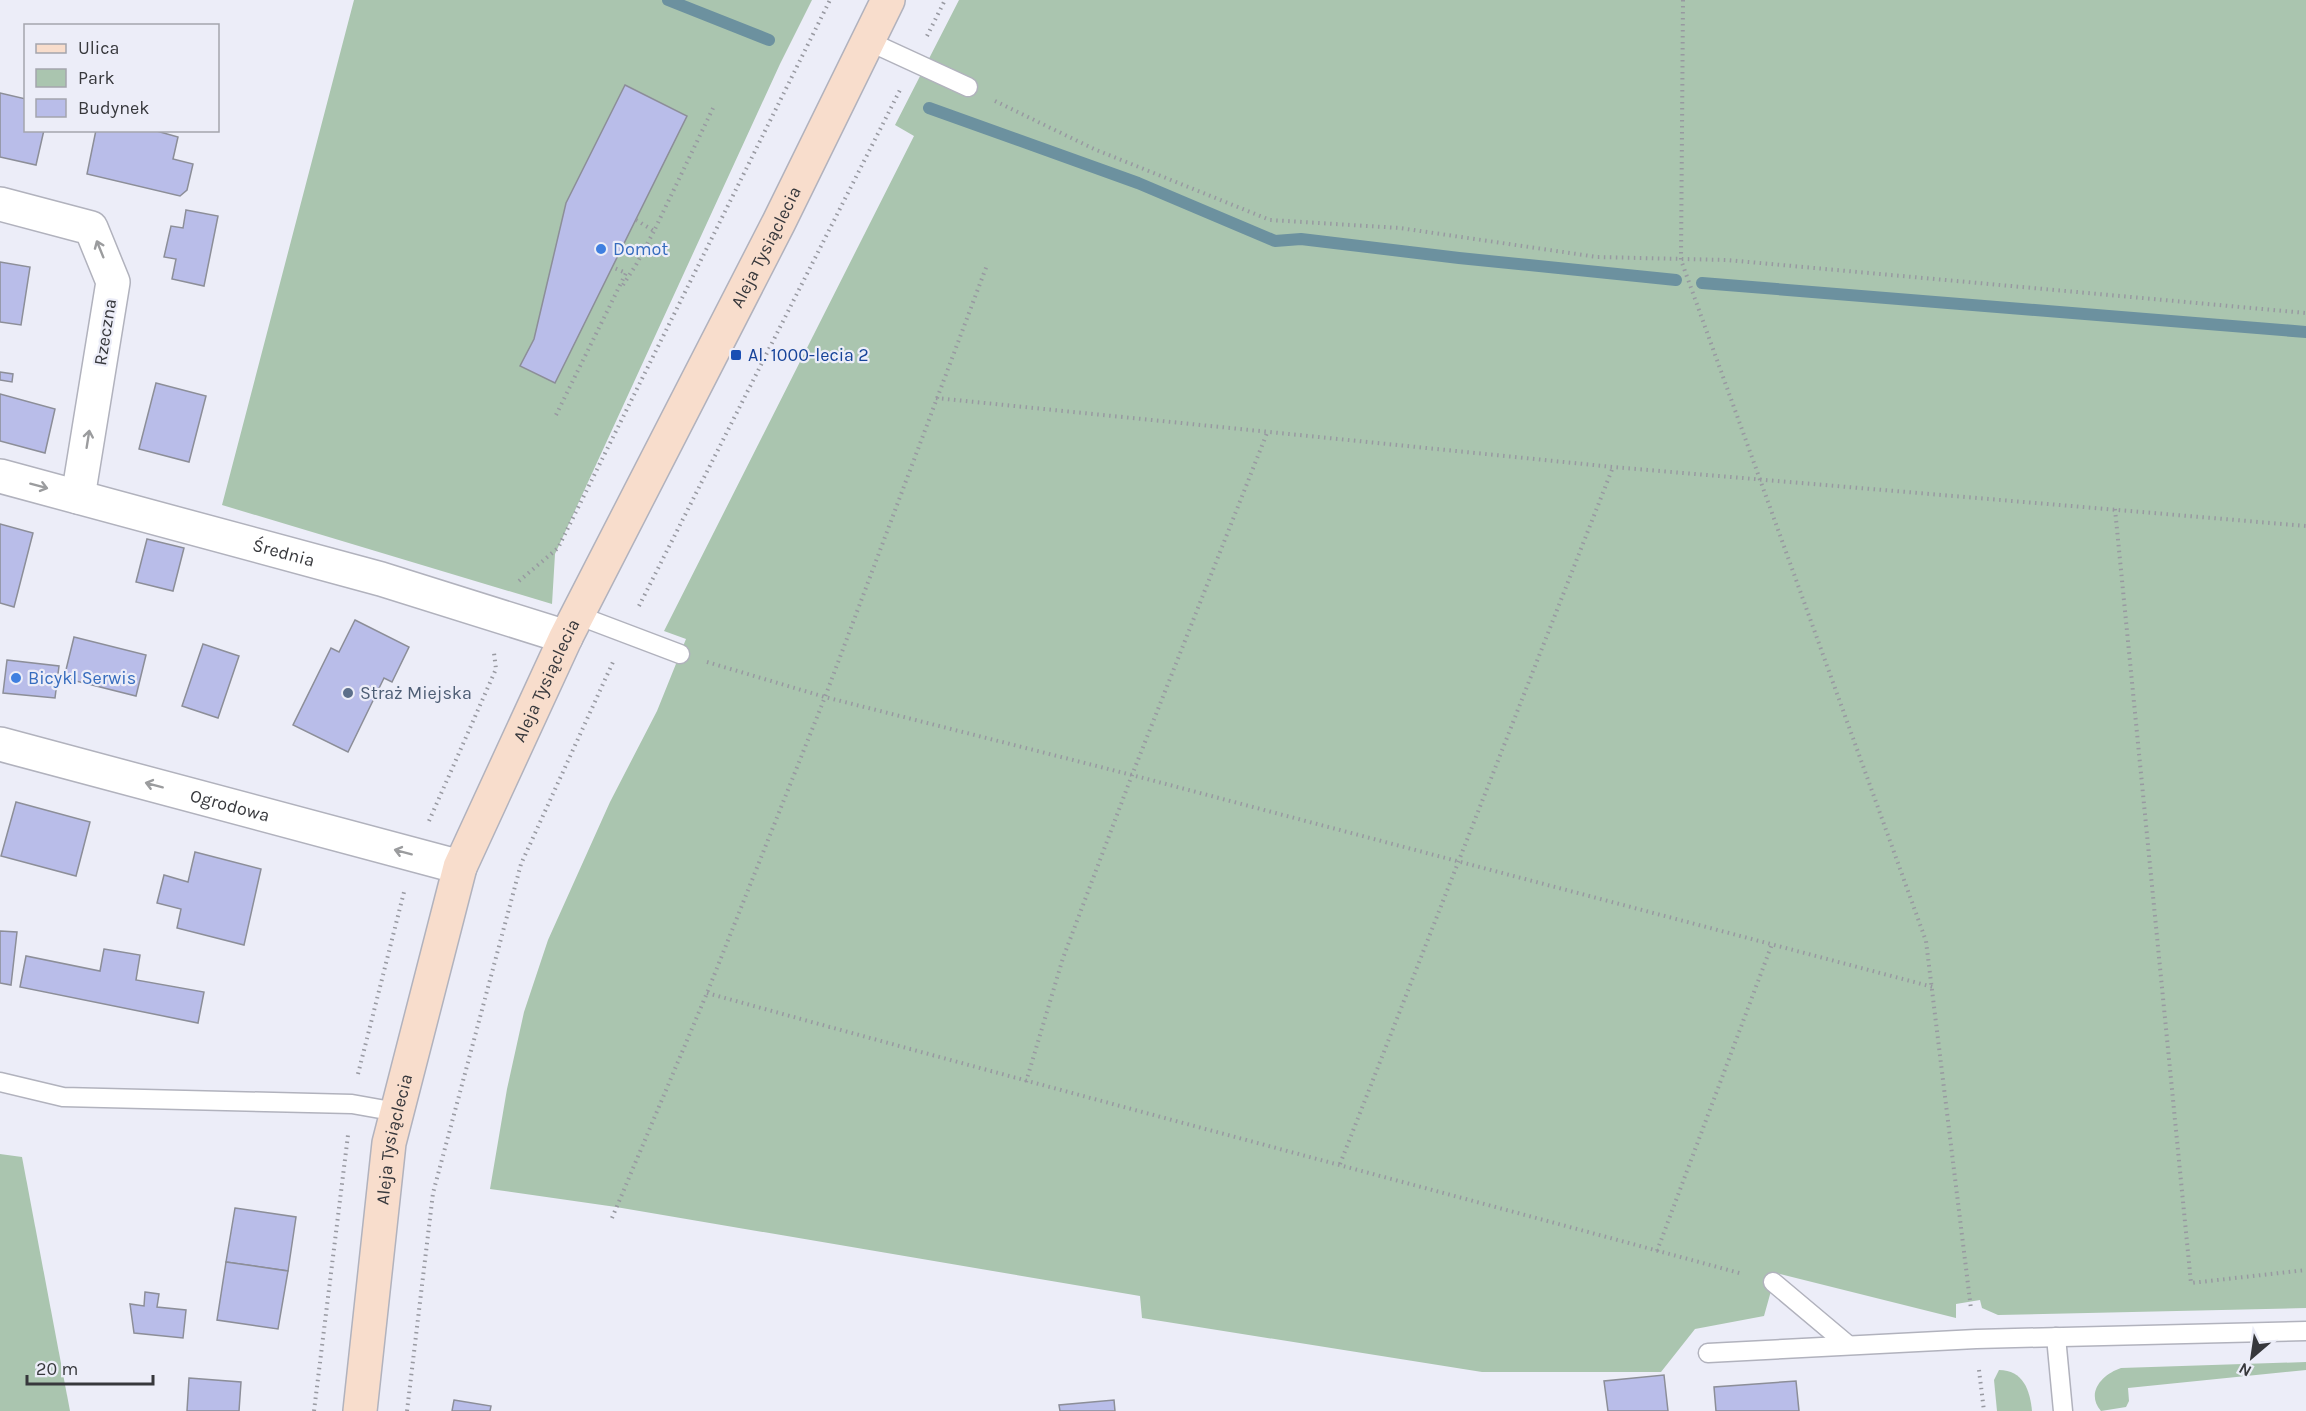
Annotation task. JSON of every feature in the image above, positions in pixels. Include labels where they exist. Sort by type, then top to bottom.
[{"type":"street","name":"Aleja Tysiąclecia","points":[[360,1411],[389,1143],[460,867],[572,626],[774,232],[888,0]]},
{"type":"street","name":"Rzeczna","points":[[0,204],[91,228],[113,282],[78,497]]},
{"type":"street","name":"Średnia","points":[[0,476],[381,579],[496,615],[572,626]]},
{"type":"street","name":"Ogrodowa","points":[[0,744],[460,867]]},
{"type":"lane","points":[[868,41],[968,87]]},
{"type":"lane","points":[[572,626],[625,634],[680,654]]},
{"type":"lane","points":[[0,1083],[63,1097],[352,1104],[397,1112]]},
{"type":"lane","points":[[1773,1282],[1848,1346]]},
{"type":"lane","points":[[1708,1353],[1976,1339],[2306,1332]]},
{"type":"lane","points":[[2056,1337],[2063,1411]]},
{"type":"path","points":[[496,615],[503,594],[558,548],[830,0]]},
{"type":"path","points":[[407,1411],[433,1193],[521,864],[625,634],[945,0]]},
{"type":"path","points":[[1683,0],[1681,260],[1926,941],[1984,1411]]},
{"type":"path","points":[[968,87],[1094,149],[1270,220],[1400,228],[1597,257],[1727,260],[2306,313]]},
{"type":"path","points":[[615,295],[636,265],[654,231],[715,104]]},
{"type":"path","points":[[636,220],[654,231]]},
{"type":"path","points":[[612,1218],[707,993],[825,697],[987,265]]},
{"type":"path","points":[[556,415],[626,273],[612,267]]},
{"type":"path","points":[[936,398],[1614,467],[2306,526]]},
{"type":"path","points":[[1026,1082],[1063,958],[1132,775],[1267,433]]},
{"type":"path","points":[[1340,1164],[1614,467]]},
{"type":"path","points":[[2115,509],[2191,1283],[2306,1270]]},
{"type":"path","points":[[680,654],[825,697],[1132,775],[1933,987]]},
{"type":"path","points":[[1657,1251],[1772,944]]},
{"type":"path","points":[[707,993],[1026,1082],[1340,1164],[1773,1282]]},
{"type":"green space","points":[[354,0],[812,0],[780,64],[555,554],[552,604],[222,505]]},
{"type":"green space","points":[[959,0],[2306,0],[2306,1308],[1998,1315],[1982,1308],[1980,1300],[1956,1304],[1956,1318],[1776,1273],[1764,1316],[1695,1329],[1661,1372],[1482,1372],[1142,1318],[1140,1296],[616,1207],[490,1189],[507,1089],[524,1012],[548,940],[610,802],[657,711],[686,639],[664,631],[914,136],[895,125]]},
{"type":"green space","points":[[0,1154],[22,1157],[70,1411],[0,1411]]},
{"type":"green space","points":[[2306,1362],[2306,1370],[2128,1388],[2129,1401],[2126,1407],[2101,1411],[2095,1397],[2098,1385],[2103,1379],[2121,1368]]},
{"type":"green space","points":[[1999,1370],[2014,1373],[2024,1383],[2032,1411],[1997,1411],[1994,1380]]},
{"type":"building","points":[[625,85],[687,116],[555,383],[520,366],[534,339],[566,203]]},
{"type":"building","points":[[0,93],[24,99],[24,132],[44,132],[36,165],[0,157]]},
{"type":"building","points":[[96,132],[160,132],[178,137],[173,159],[193,164],[187,190],[180,196],[87,174]]},
{"type":"building","points":[[186,210],[218,216],[204,286],[172,279],[176,259],[164,257],[171,226],[183,228]]},
{"type":"building","points":[[0,262],[30,267],[21,325],[0,322]]},
{"type":"building","points":[[0,372],[13,374],[12,382],[0,380]]},
{"type":"building","points":[[156,383],[206,396],[189,462],[139,449]]},
{"type":"building","points":[[0,394],[55,409],[45,453],[0,441]]},
{"type":"building","points":[[0,524],[33,533],[14,607],[0,603]]},
{"type":"building","points":[[147,539],[184,548],[173,591],[136,582]]},
{"type":"building","points":[[355,620],[409,647],[392,682],[384,678],[348,752],[293,725],[331,648],[339,652]]},
{"type":"building","points":[[74,637],[146,655],[136,696],[64,678]]},
{"type":"building","points":[[203,644],[239,656],[218,718],[182,706]]},
{"type":"building","points":[[7,660],[59,666],[55,698],[3,693]]},
{"type":"building","points":[[16,802],[90,822],[76,876],[1,856]]},
{"type":"building","points":[[195,852],[261,869],[244,945],[177,928],[181,909],[157,903],[164,875],[188,882]]},
{"type":"building","points":[[0,931],[17,932],[11,985],[0,983]]},
{"type":"building","points":[[104,949],[140,955],[136,980],[204,992],[198,1023],[20,987],[26,956],[100,971]]},
{"type":"building","points":[[235,1208],[296,1217],[288,1271],[226,1262]]},
{"type":"building","points":[[226,1262],[288,1271],[278,1329],[217,1320]]},
{"type":"building","points":[[145,1292],[159,1294],[157,1307],[186,1310],[183,1338],[134,1333],[130,1304],[144,1306]]},
{"type":"building","points":[[1664,1375],[1668,1411],[1608,1411],[1604,1381]]},
{"type":"building","points":[[189,1378],[241,1382],[239,1411],[187,1411]]},
{"type":"building","points":[[1796,1381],[1799,1411],[1716,1411],[1714,1387]]},
{"type":"building","points":[[454,1400],[491,1406],[490,1411],[452,1411]]},
{"type":"building","points":[[1114,1400],[1115,1411],[1060,1411],[1059,1405]]},
{"type":"waterway","points":[[668,0],[769,40]]},
{"type":"waterway","points":[[929,108],[1138,183],[1275,241],[1301,239],[1676,280]]},
{"type":"waterway","points":[[1702,283],[2306,332]]},
{"type":"place","name":"Domot","points":[[601,249]]},
{"type":"place","name":"Al. 1000-lecia 2","points":[[736,355]]},
{"type":"place","name":"Bicykl Serwis","points":[[16,678]]},
{"type":"place","name":"Straż Miejska","points":[[348,693]]}]
